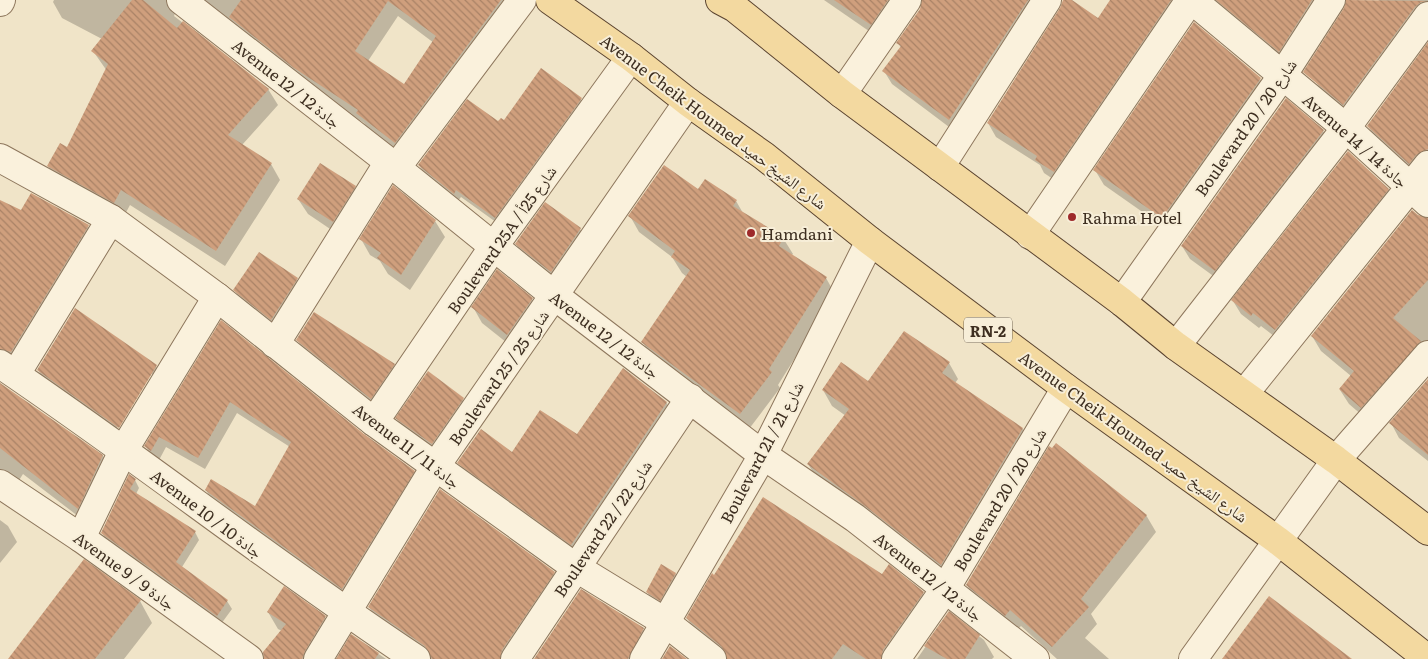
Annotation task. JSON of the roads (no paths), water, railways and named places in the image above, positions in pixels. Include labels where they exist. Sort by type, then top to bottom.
[{"type":"main road","name":"Avenue Cheik Houmed شارع الشيخ حميد","points":[[550,0],[631,57],[688,102],[764,156],[870,241],[1066,388],[1277,540],[1424,658]]},
{"type":"main road","points":[[720,0],[735,8],[842,94],[1030,236],[1122,302],[1176,346],[1336,460],[1428,531]]},
{"type":"street","name":"Avenue 12 / جادة 12","points":[[181,0],[393,165],[555,296],[763,456],[856,518],[1035,659]]},
{"type":"street","points":[[275,344],[393,165],[522,0]]},
{"type":"street","points":[[842,94],[907,0]]},
{"type":"street","points":[[940,167],[1048,0]]},
{"type":"street","points":[[1030,236],[1191,0]]},
{"type":"street","name":"Avenue 14 / جادة 14","points":[[1191,0],[1346,128],[1419,196]]},
{"type":"street","name":"Boulevard 20 / شارع 20","points":[[1122,302],[1282,76],[1331,0]]},
{"type":"street","points":[[1176,346],[1346,128],[1428,16]]},
{"type":"street","name":"Boulevard 25A / شارع 25أ","points":[[374,422],[494,246],[631,57]]},
{"type":"street","name":"Boulevard 25 / شارع 25","points":[[318,659],[435,467],[688,102]]},
{"type":"street","name":"Avenue 11 / جادة 11","points":[[0,158],[111,219],[217,297],[374,422],[435,467],[575,567],[665,622],[712,659]]},
{"type":"street","points":[[1244,394],[1419,196],[1428,165]]},
{"type":"street","points":[[8,369],[111,219]]},
{"type":"street","name":"Boulevard 21 / شارع 21","points":[[644,659],[763,456],[870,241]]},
{"type":"street","points":[[81,538],[123,450],[217,297]]},
{"type":"street","points":[[1193,659],[1336,460],[1428,355]]},
{"type":"street","name":"Avenue 10 / جادة 10","points":[[8,369],[123,450],[345,612],[416,659]]},
{"type":"street","name":"Boulevard 20 / شارع 20","points":[[896,659],[945,589],[1066,388]]},
{"type":"street","name":"Boulevard 22 / شارع 22","points":[[515,659],[690,398]]},
{"type":"street","name":"Avenue 9 / جادة 9","points":[[0,484],[81,538],[249,659]]},
{"type":"place","name":"Rahma Hotel","points":[[1072,217]]},
{"type":"place","name":"Hamdani","points":[[751,233]]}]
